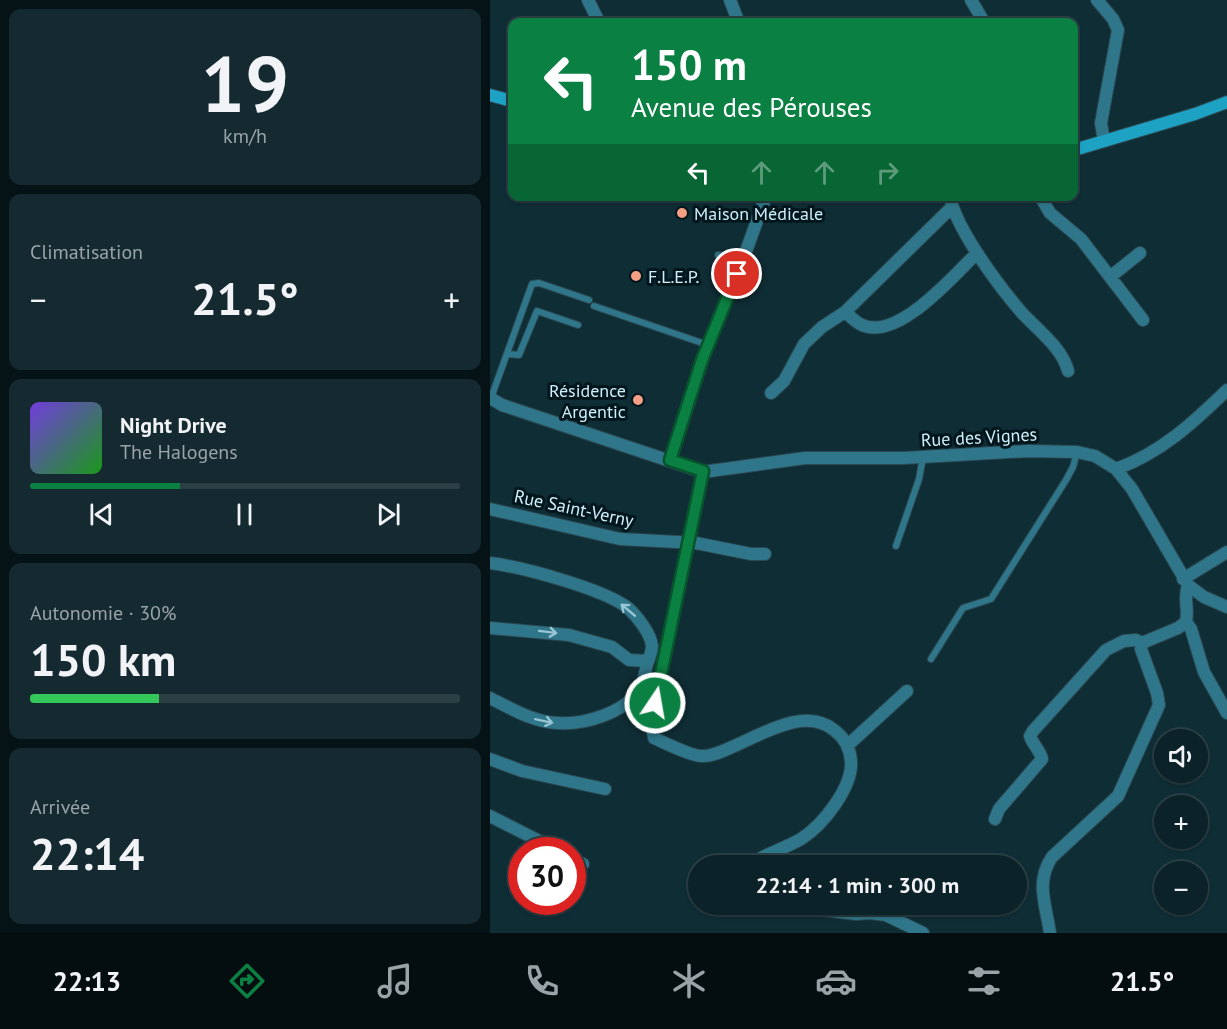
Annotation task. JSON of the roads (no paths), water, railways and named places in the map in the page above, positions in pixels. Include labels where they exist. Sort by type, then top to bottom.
[{"type":"main road","points":[[490,94],[508,100]]},
{"type":"main road","points":[[1078,149],[1195,114],[1226,102]]},
{"type":"street","points":[[588,0],[597,18]]},
{"type":"street","points":[[730,0],[737,18]]},
{"type":"street","points":[[971,0],[982,18]]},
{"type":"street","points":[[1097,0],[1113,19],[1118,30],[1101,123],[1104,141]]},
{"type":"street","points":[[670,460],[694,382],[764,201]]},
{"type":"street","points":[[1043,201],[1050,213],[1081,239],[1143,320]]},
{"type":"street","points":[[771,393],[784,381],[804,344],[822,327],[845,312],[951,202],[978,253],[1010,300],[1064,358],[1068,371]]},
{"type":"street","points":[[845,312],[860,325],[872,327],[894,324],[916,311],[978,253]]},
{"type":"street","points":[[1110,277],[1140,253]]},
{"type":"street","points":[[1117,469],[1137,462],[1185,429],[1226,390]]},
{"type":"street","points":[[490,398],[502,405],[703,471],[651,721],[654,738],[701,756],[716,754],[801,720],[816,721],[830,726],[841,735],[848,745],[852,770],[848,783],[836,803],[818,825],[802,838],[764,855]]},
{"type":"street","name":"Rue des Vignes","points":[[703,471],[805,458],[923,457],[1028,451],[1077,452],[1095,456],[1117,469],[1144,508],[1185,582],[1204,597],[1226,608]]},
{"type":"street","name":"Rue Saint-Verny","points":[[490,509],[620,539],[687,543],[751,554],[765,554]]},
{"type":"street","points":[[1185,582],[1226,552]]},
{"type":"street","points":[[490,563],[560,580],[615,601],[637,618],[652,646],[641,688],[633,698],[621,707],[580,721],[542,722],[522,715],[490,698]]},
{"type":"street","name":"Rue des Vignes","points":[[1185,582],[1184,597],[1188,611],[1186,622]]},
{"type":"street","points":[[995,819],[999,809],[1042,759],[1030,736],[1106,650],[1124,641],[1136,640],[1142,643],[1178,628],[1186,622],[1191,629],[1204,672],[1226,713]]},
{"type":"street","points":[[490,628],[569,635],[612,647],[629,660],[648,661]]},
{"type":"street","points":[[1050,933],[1042,885],[1044,868],[1052,857],[1118,796],[1159,705],[1141,649],[1142,643]]},
{"type":"street","points":[[652,646],[666,648]]},
{"type":"street","points":[[848,745],[907,691]]},
{"type":"street","points":[[490,759],[522,771],[605,789]]},
{"type":"street","points":[[490,816],[531,837]]},
{"type":"street","points":[[886,915],[923,933]]},
{"type":"lane","points":[[718,255],[745,254]]},
{"type":"lane","points":[[490,398],[532,284],[539,283],[708,345]]},
{"type":"lane","points":[[507,354],[519,355],[537,311],[578,325]]},
{"type":"lane","points":[[490,381],[492,386],[490,398]]},
{"type":"lane","points":[[931,659],[963,608],[991,599],[1066,480],[1077,452]]},
{"type":"lane","points":[[896,546],[913,499],[923,457]]},
{"type":"place","name":"Maison Médicale","points":[[682,213]]},
{"type":"place","name":"F.L.E.P.","points":[[636,276]]},
{"type":"place","name":"Résidence Argentic","points":[[638,400]]}]
